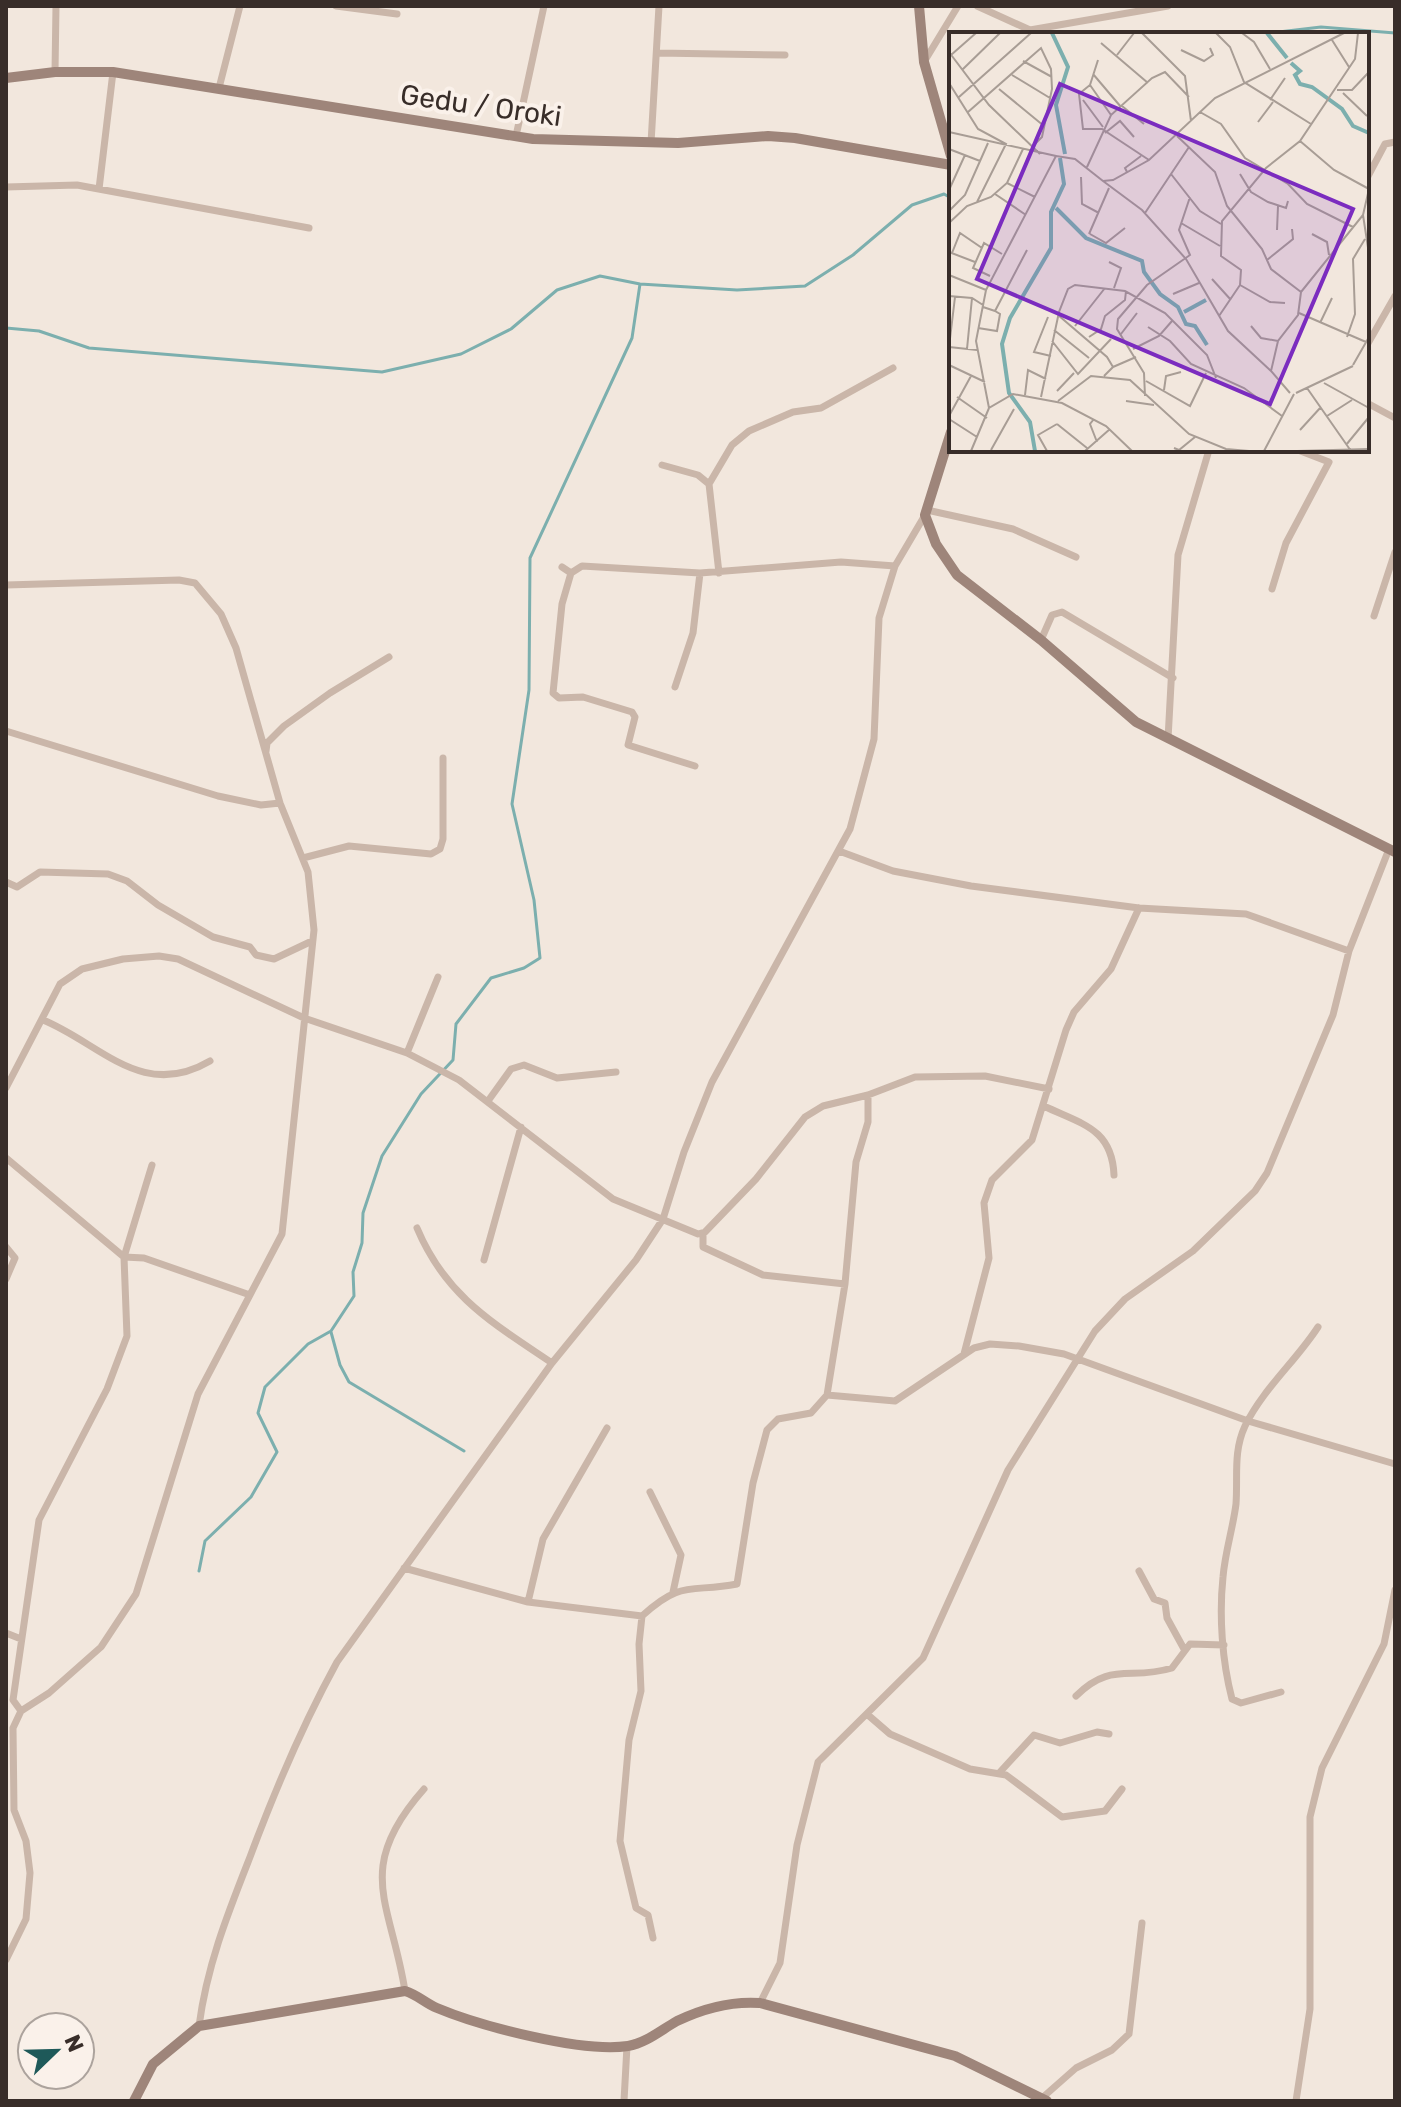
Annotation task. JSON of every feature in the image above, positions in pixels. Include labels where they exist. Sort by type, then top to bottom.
[{"type":"main road","points":[[919,6],[924,62],[949,149]]},
{"type":"main road","name":"Gedu / Oroki","points":[[6,78],[55,72],[113,72],[516,136],[651,143],[795,138],[949,165]]},
{"type":"main road","points":[[949,438],[926,513],[936,544],[957,575],[1041,640],[1110,702],[1168,740],[1392,851]]},
{"type":"main road","points":[[134,2101],[153,2064],[199,2026],[405,1991],[421,1996],[434,2007],[514,2033],[627,2046],[697,2013],[729,2004],[760,2003],[955,2056],[1045,2100]]},
{"type":"street","points":[[55,72],[56,6]]},
{"type":"street","points":[[219,88],[240,6]]},
{"type":"street","points":[[336,6],[397,14]]},
{"type":"street","points":[[516,136],[544,6]]},
{"type":"street","points":[[651,143],[659,6]]},
{"type":"street","points":[[924,62],[958,6]]},
{"type":"street","points":[[977,6],[1030,30],[1168,6]]},
{"type":"street","points":[[1107,16],[1108,6]]},
{"type":"street","points":[[657,53],[785,55]]},
{"type":"street","points":[[99,189],[113,72]]},
{"type":"street","points":[[1369,174],[1385,144],[1395,142]]},
{"type":"street","points":[[6,187],[77,185],[309,228]]},
{"type":"street","points":[[1369,342],[1395,296]]},
{"type":"street","points":[[719,573],[709,484],[739,437],[793,412],[821,408],[893,368]]},
{"type":"street","points":[[1369,404],[1395,418]]},
{"type":"street","points":[[1168,740],[1178,555],[1208,452]]},
{"type":"street","points":[[1272,589],[1286,543],[1329,462],[1303,452]]},
{"type":"street","points":[[662,465],[698,475],[709,484]]},
{"type":"street","points":[[199,2026],[205,1979],[217,1942],[312,1709],[337,1662],[552,1363],[636,1260],[663,1219],[684,1152],[712,1082],[839,851],[862,793],[874,739],[879,618],[895,566],[926,513],[1013,529],[1076,557]]},
{"type":"street","points":[[1374,616],[1395,552]]},
{"type":"street","points":[[695,766],[628,745],[635,717],[632,712],[583,697],[559,698],[553,693],[562,604],[571,573],[582,566],[719,573],[841,562],[895,566]]},
{"type":"street","points":[[562,567],[571,573]]},
{"type":"street","points":[[675,687],[693,633],[700,573]]},
{"type":"street","points":[[6,585],[149,580],[195,583],[221,614],[236,648],[280,803],[303,858],[309,884],[312,941],[282,1234],[198,1394],[136,1594],[101,1647],[49,1693],[21,1711],[12,1738],[13,1798],[26,1841],[29,1888],[26,1919],[6,1960]]},
{"type":"street","points":[[1041,640],[1052,615],[1062,612],[1173,678]]},
{"type":"street","points":[[266,757],[267,743],[284,726],[389,657]]},
{"type":"street","points":[[6,731],[218,796],[261,805],[280,803]]},
{"type":"street","points":[[303,858],[349,846],[431,854],[440,849],[443,839],[443,758]]},
{"type":"street","points":[[839,851],[924,878],[1139,908],[1246,914],[1349,951]]},
{"type":"street","points":[[760,2003],[780,1963],[797,1845],[818,1762],[923,1658],[1008,1470],[1076,1359],[1117,1307],[1193,1251],[1255,1191],[1267,1173],[1333,1015],[1349,951],[1392,851]]},
{"type":"street","points":[[6,882],[17,887],[40,872],[108,874],[127,881],[158,905],[213,937],[250,947],[256,955],[274,959],[312,941]]},
{"type":"street","points":[[964,1354],[989,1258],[984,1216],[987,1191],[997,1171],[1032,1140],[1074,1012],[1111,969],[1139,908]]},
{"type":"street","points":[[6,1088],[60,984],[70,975],[123,959],[159,956],[178,959],[304,1018],[407,1053],[459,1080],[613,1199],[703,1234]]},
{"type":"street","points":[[407,1053],[438,977]]},
{"type":"street","points":[[43,1020],[69,1031],[112,1061],[143,1072],[171,1076],[210,1061]]},
{"type":"street","points":[[488,1101],[511,1069],[524,1065],[557,1078],[616,1072]]},
{"type":"street","points":[[845,1284],[763,1275],[703,1247],[703,1234],[756,1179],[805,1117],[834,1102],[868,1095],[915,1077],[985,1076],[1049,1089]]},
{"type":"street","points":[[404,1568],[528,1602],[642,1616],[673,1592],[689,1586],[737,1584],[753,1483],[767,1430],[778,1419],[811,1413],[827,1395],[845,1284],[856,1162],[869,1113],[868,1095]]},
{"type":"street","points":[[1044,1106],[1099,1134],[1110,1149],[1114,1175]]},
{"type":"street","points":[[484,1260],[521,1127]]},
{"type":"street","points":[[6,1158],[124,1257],[144,1258],[250,1295]]},
{"type":"street","points":[[21,1711],[13,1700],[42,1509],[102,1400],[127,1336],[124,1257],[152,1165]]},
{"type":"street","points":[[417,1228],[439,1274],[477,1311],[552,1363]]},
{"type":"street","points":[[6,1247],[15,1258],[6,1279]]},
{"type":"street","points":[[1281,1692],[1236,1703],[1231,1693],[1224,1645],[1223,1573],[1234,1516],[1236,1458],[1248,1421],[1318,1327]]},
{"type":"street","points":[[827,1395],[895,1401],[964,1354],[990,1344],[1054,1352],[1248,1421],[1395,1464]]},
{"type":"street","points":[[528,1602],[536,1556],[543,1539],[607,1428]]},
{"type":"street","points":[[650,1492],[681,1555],[673,1592]]},
{"type":"street","points":[[1139,1571],[1154,1599],[1165,1603],[1167,1618],[1184,1649]]},
{"type":"street","points":[[1296,2101],[1310,2009],[1310,1817],[1322,1768],[1384,1644],[1395,1590]]},
{"type":"street","points":[[642,1616],[639,1644],[641,1691],[629,1740],[620,1841],[636,1908],[648,1915],[653,1938]]},
{"type":"street","points":[[6,1633],[21,1639]]},
{"type":"street","points":[[1076,1696],[1105,1674],[1137,1674],[1172,1668],[1184,1649],[1196,1643],[1224,1645]]},
{"type":"street","points":[[868,1715],[890,1734],[970,1769],[1000,1772],[1015,1779],[1055,1814],[1070,1818],[1105,1811],[1122,1789]]},
{"type":"street","points":[[1000,1772],[1034,1735],[1060,1743],[1097,1732],[1109,1734]]},
{"type":"street","points":[[405,1991],[380,1881],[383,1851],[396,1826],[424,1789]]},
{"type":"street","points":[[1045,2100],[1076,2068],[1112,2050],[1129,2034],[1142,1923]]},
{"type":"street","points":[[624,2101],[627,2046]]},
{"type":"waterway","points":[[1279,32],[1321,27],[1395,33]]},
{"type":"waterway","points":[[6,328],[39,331],[89,348],[382,372],[461,354],[511,329],[557,290],[600,276],[640,284],[737,290],[805,286],[853,255],[912,205],[944,194],[949,197]]},
{"type":"waterway","points":[[199,1571],[205,1541],[251,1497],[277,1452],[258,1413],[265,1387],[308,1344],[331,1331],[354,1296],[353,1272],[362,1243],[363,1213],[382,1156],[421,1094],[453,1060],[456,1024],[491,978],[524,968],[540,958],[534,900],[512,804],[529,690],[530,558],[632,338],[640,284]]},
{"type":"waterway","points":[[331,1332],[340,1365],[349,1382],[464,1451]]}]
